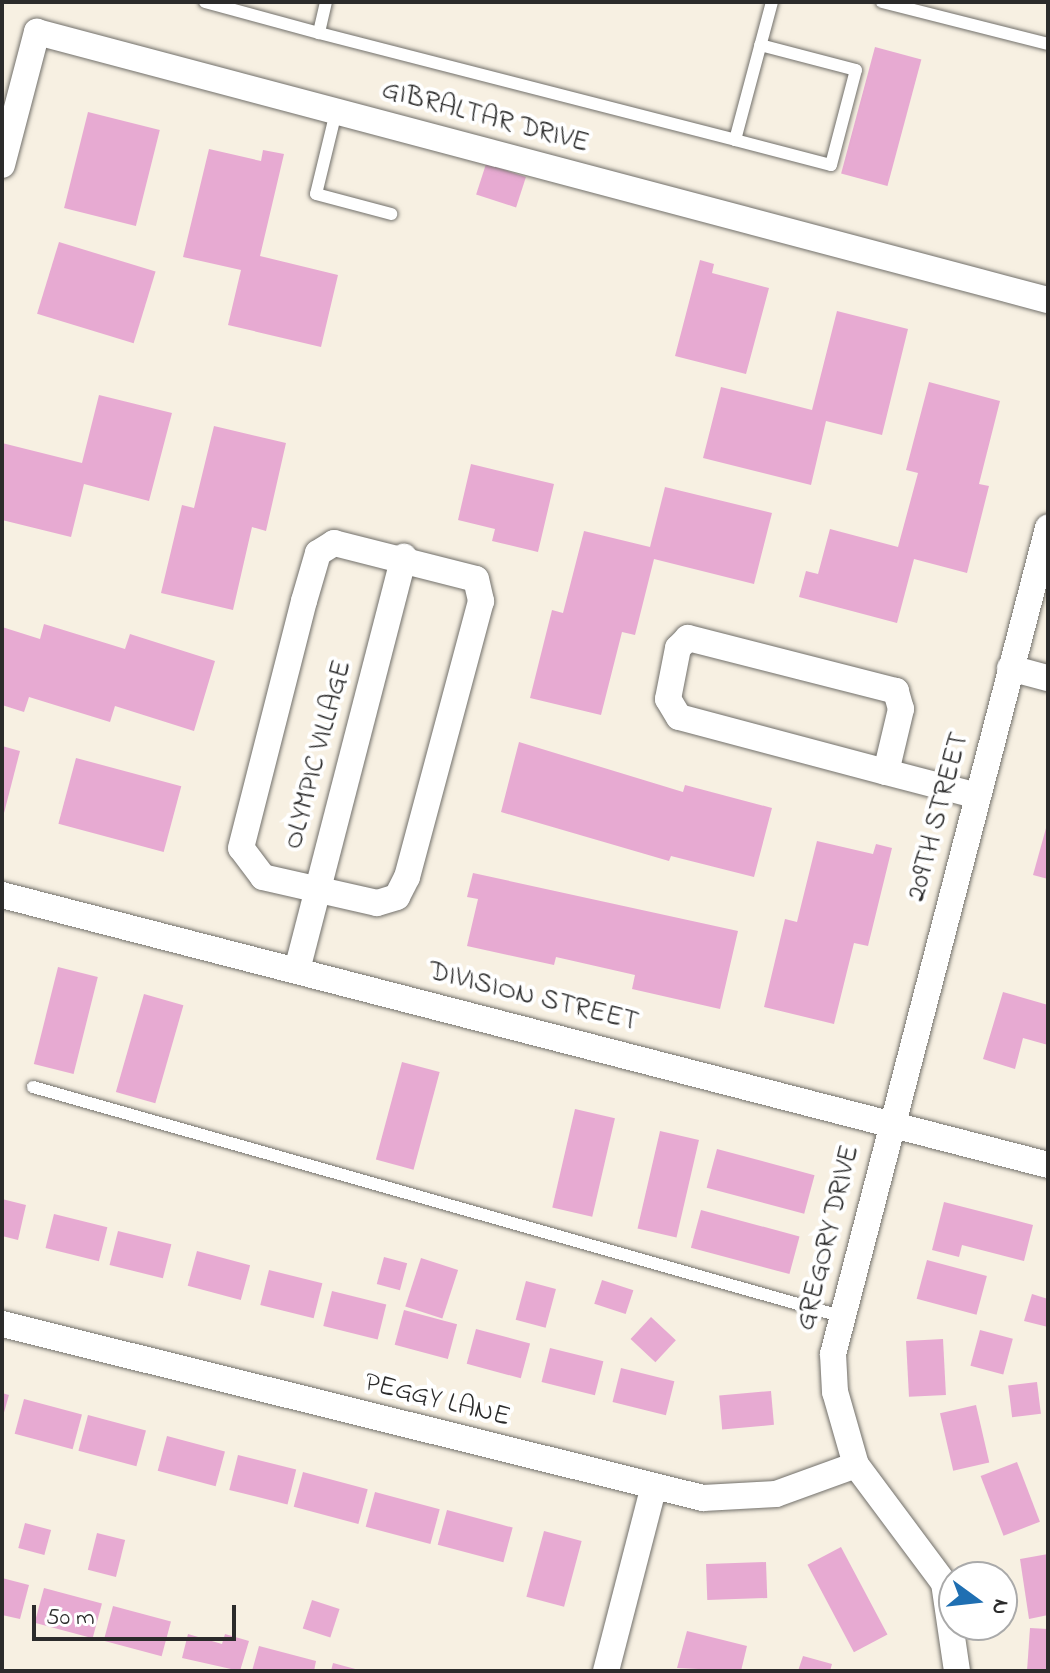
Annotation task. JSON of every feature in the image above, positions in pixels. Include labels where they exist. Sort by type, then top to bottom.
[{"type":"street","name":"GIBRALTAR DRIVE","points":[[2,165],[37,32],[1048,300]]},
{"type":"street","name":"209TH STREET","points":[[890,1123],[1048,528]]},
{"type":"street","points":[[334,543],[404,557],[476,579],[481,601],[424,817],[397,897],[377,903],[263,877],[247,863],[241,848],[255,778],[318,553],[334,543]]},
{"type":"street","name":"OLYMPIC VILLAGE","points":[[297,970],[404,557]]},
{"type":"street","points":[[886,772],[901,709],[896,691],[688,638],[678,648],[668,699],[679,717],[886,772],[978,796]]},
{"type":"street","points":[[1010,668],[1048,678]]},
{"type":"street","name":"DIVISION STREET","points":[[2,895],[1048,1165]]},
{"type":"street","name":"GREGORY DRIVE","points":[[890,1123],[840,1316],[835,1392],[856,1465],[944,1583],[957,1671]]},
{"type":"street","name":"PEGGY LANE","points":[[2,1324],[653,1489],[703,1498],[751,1498],[856,1465]]},
{"type":"street","points":[[606,1671],[653,1489]]},
{"type":"lane","points":[[205,2],[831,165],[856,70],[760,45]]},
{"type":"lane","points":[[319,33],[326,2]]},
{"type":"lane","points":[[882,2],[1048,44]]},
{"type":"lane","points":[[735,140],[770,3]]},
{"type":"lane","points":[[336,112],[316,194],[391,214]]},
{"type":"lane","points":[[33,1087],[840,1316]]},
{"type":"building","points":[[875,47],[921,59],[887,186],[841,174]]},
{"type":"building","points":[[88,112],[160,130],[136,226],[64,208]]},
{"type":"building","points":[[209,149],[261,161],[263,150],[284,154],[260,256],[338,275],[321,347],[228,325],[241,270],[183,257]]},
{"type":"building","points":[[486,164],[526,177],[516,207],[476,194]]},
{"type":"building","points":[[59,242],[156,272],[134,343],[37,314]]},
{"type":"building","points":[[700,260],[714,264],[712,273],[769,288],[746,374],[675,356]]},
{"type":"building","points":[[837,311],[908,329],[882,435],[826,421],[811,485],[703,458],[721,387],[812,410]]},
{"type":"building","points":[[929,382],[1000,401],[979,484],[989,486],[967,573],[914,559],[897,623],[799,597],[806,571],[818,574],[830,529],[898,547],[918,473],[906,470]]},
{"type":"building","points":[[99,395],[172,413],[149,501],[84,484],[71,537],[2,520],[2,443],[82,463]]},
{"type":"building","points":[[214,426],[286,443],[266,531],[252,527],[233,610],[161,593],[182,505],[194,508]]},
{"type":"building","points":[[471,464],[554,484],[538,552],[492,541],[495,529],[458,520]]},
{"type":"building","points":[[665,487],[772,513],[754,584],[654,559],[635,635],[622,632],[601,715],[530,698],[552,610],[563,613],[584,531],[650,547]]},
{"type":"building","points":[[44,624],[125,649],[130,634],[215,661],[194,731],[115,706],[110,722],[29,697],[24,712],[2,705],[2,627],[40,639]]},
{"type":"building","points":[[519,742],[683,792],[685,785],[772,808],[754,877],[671,856],[669,861],[501,812]]},
{"type":"building","points":[[2,746],[20,751],[3,817],[2,817]]},
{"type":"building","points":[[76,758],[181,786],[164,852],[58,824]]},
{"type":"building","points":[[1048,821],[1048,879],[1033,875]]},
{"type":"building","points":[[817,841],[873,854],[876,844],[892,848],[868,946],[854,943],[834,1024],[764,1007],[785,919],[797,922]]},
{"type":"building","points":[[473,873],[738,931],[720,1009],[632,989],[635,975],[556,957],[554,965],[467,946],[478,899],[467,897]]},
{"type":"building","points":[[58,967],[98,977],[74,1074],[34,1064]]},
{"type":"building","points":[[1003,992],[1048,1005],[1048,1045],[1023,1038],[1015,1069],[983,1059]]},
{"type":"building","points":[[144,994],[183,1005],[155,1103],[116,1092]]},
{"type":"building","points":[[402,1062],[440,1072],[414,1170],[376,1160]]},
{"type":"building","points":[[575,1109],[615,1118],[592,1217],[552,1207]]},
{"type":"building","points":[[660,1131],[699,1140],[676,1237],[638,1228]]},
{"type":"building","points":[[717,1149],[815,1175],[804,1214],[707,1188]]},
{"type":"building","points":[[2,1199],[26,1205],[18,1240],[2,1236]]},
{"type":"building","points":[[944,1202],[1033,1225],[1024,1261],[962,1245],[959,1257],[932,1250]]},
{"type":"building","points":[[701,1210],[800,1236],[789,1274],[691,1248]]},
{"type":"building","points":[[54,1214],[107,1227],[99,1261],[46,1248]]},
{"type":"building","points":[[118,1231],[171,1244],[163,1278],[110,1265]]},
{"type":"building","points":[[197,1251],[250,1265],[241,1300],[188,1286]]},
{"type":"building","points":[[384,1257],[407,1263],[400,1290],[377,1284]]},
{"type":"building","points":[[421,1258],[458,1270],[442,1319],[405,1307]]},
{"type":"building","points":[[927,1260],[987,1276],[977,1315],[917,1299]]},
{"type":"building","points":[[269,1270],[322,1283],[314,1318],[260,1305]]},
{"type":"building","points":[[602,1280],[633,1290],[626,1314],[594,1304]]},
{"type":"building","points":[[526,1281],[556,1289],[546,1328],[516,1320]]},
{"type":"building","points":[[332,1291],[386,1305],[378,1339],[323,1326]]},
{"type":"building","points":[[1032,1294],[1048,1299],[1048,1327],[1024,1321]]},
{"type":"building","points":[[404,1310],[457,1324],[448,1359],[395,1345]]},
{"type":"building","points":[[651,1317],[676,1340],[655,1362],[631,1339]]},
{"type":"building","points":[[476,1329],[530,1343],[521,1378],[467,1364]]},
{"type":"building","points":[[980,1330],[1013,1339],[1003,1375],[970,1366]]},
{"type":"building","points":[[943,1339],[946,1395],[909,1397],[906,1341]]},
{"type":"building","points":[[550,1348],[603,1361],[595,1395],[542,1382]]},
{"type":"building","points":[[621,1368],[674,1381],[666,1415],[613,1402]]},
{"type":"building","points":[[1037,1382],[1041,1414],[1012,1417],[1008,1386]]},
{"type":"building","points":[[771,1391],[774,1425],[722,1429],[719,1396]]},
{"type":"building","points":[[2,1393],[9,1395],[3,1416],[2,1416]]},
{"type":"building","points":[[24,1399],[82,1415],[73,1449],[15,1434]]},
{"type":"building","points":[[976,1405],[989,1462],[953,1471],[940,1413]]},
{"type":"building","points":[[88,1415],[146,1431],[136,1466],[78,1451]]},
{"type":"building","points":[[167,1436],[225,1452],[216,1486],[158,1471]]},
{"type":"building","points":[[238,1455],[296,1470],[288,1504],[229,1490]]},
{"type":"building","points":[[1017,1462],[1040,1522],[1004,1536],[981,1476]]},
{"type":"building","points":[[303,1472],[368,1489],[358,1524],[294,1507]]},
{"type":"building","points":[[375,1492],[440,1509],[430,1544],[366,1527]]},
{"type":"building","points":[[447,1510],[513,1528],[503,1562],[438,1545]]},
{"type":"building","points":[[25,1523],[51,1530],[44,1555],[18,1548]]},
{"type":"building","points":[[544,1531],[582,1541],[564,1607],[526,1597]]},
{"type":"building","points":[[97,1533],[125,1540],[116,1577],[88,1570]]},
{"type":"building","points":[[841,1547],[887,1634],[854,1652],[807,1565]]},
{"type":"building","points":[[1048,1554],[1048,1615],[1029,1619],[1020,1559]]},
{"type":"building","points":[[766,1562],[767,1598],[707,1600],[706,1564]]},
{"type":"building","points":[[2,1578],[29,1585],[20,1619],[2,1615]]},
{"type":"building","points":[[44,1588],[102,1604],[93,1638],[35,1623]]},
{"type":"building","points":[[312,1600],[340,1609],[330,1637],[303,1629]]},
{"type":"building","points":[[113,1606],[171,1622],[162,1656],[104,1641]]},
{"type":"building","points":[[1030,1628],[1048,1629],[1048,1671],[1027,1671]]},
{"type":"building","points":[[687,1631],[747,1646],[741,1671],[677,1668]]},
{"type":"building","points":[[188,1634],[222,1644],[225,1634],[249,1641],[240,1671],[182,1658]]},
{"type":"building","points":[[259,1646],[316,1661],[314,1671],[252,1671]]},
{"type":"building","points":[[803,1656],[832,1664],[830,1671],[798,1671]]},
{"type":"building","points":[[333,1663],[359,1670],[359,1671],[331,1671]]}]
